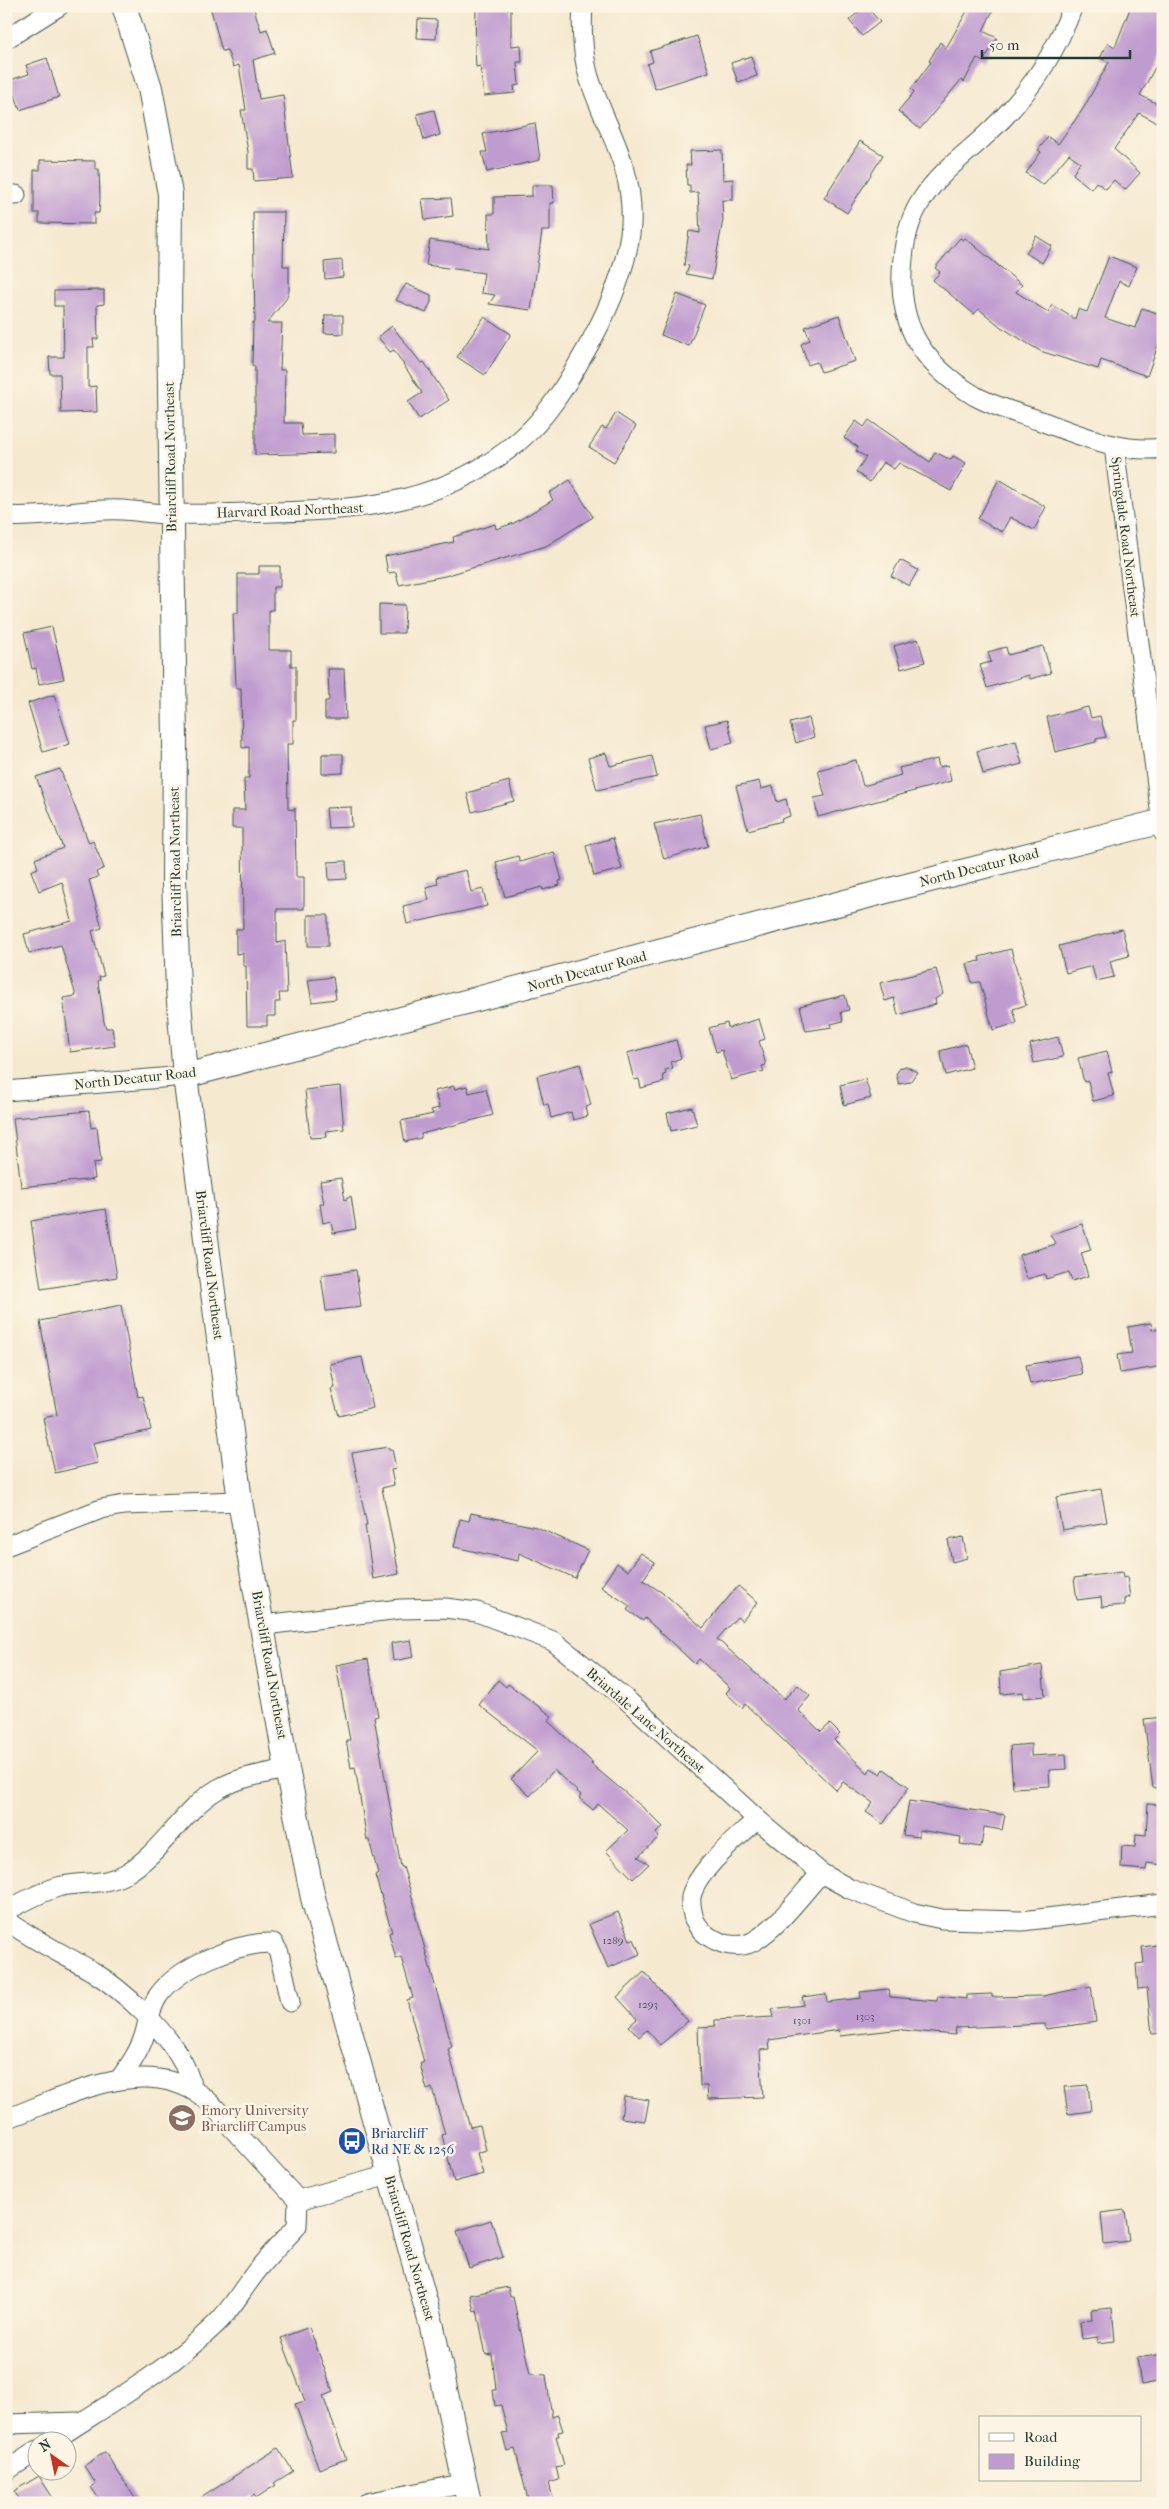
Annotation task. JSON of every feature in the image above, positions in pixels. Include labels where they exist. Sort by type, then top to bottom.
[{"type":"main road","name":"Briarcliff Road Northeast","points":[[124,6],[150,88],[170,194],[169,315],[175,740],[174,881],[185,1076],[240,1501],[264,1625],[287,1769],[320,1925],[432,2327],[468,2493]]},
{"type":"main road","name":"North Decatur Road","points":[[185,1076],[889,890],[1162,825]]},
{"type":"street","points":[[6,39],[59,6]]},
{"type":"street","name":"Harvard Road Northeast","points":[[6,516],[47,517],[78,511],[120,510],[171,514],[335,511],[368,507],[408,498],[440,488],[494,459],[520,441],[562,391],[595,335],[627,251],[631,196],[626,167],[591,83],[584,43],[583,6]]},
{"type":"street","name":"Springdale Road Northeast","points":[[1073,6],[1044,65],[1022,96],[987,134],[948,168],[922,199],[912,217],[904,249],[902,297],[907,322],[924,353],[960,386],[994,405],[1114,446],[1162,825]]},
{"type":"street","points":[[1114,446],[1163,448]]},
{"type":"street","name":"North Decatur Road","points":[[6,1091],[185,1076]]},
{"type":"street","points":[[6,1546],[101,1509],[124,1505],[240,1501]]},
{"type":"street","name":"Briardale Lane Northeast","points":[[264,1625],[400,1609],[444,1608],[477,1612],[553,1641],[627,1700],[757,1819],[821,1873],[850,1889],[883,1903],[942,1919],[1022,1921],[1163,1904]]},
{"type":"street","points":[[6,1911],[28,1898],[59,1887],[100,1883],[125,1874],[152,1853],[195,1808],[218,1789],[245,1778],[287,1769]]},
{"type":"street","points":[[757,1819],[697,1882],[691,1896],[691,1909],[696,1924],[707,1937],[724,1945],[741,1945],[753,1942],[766,1932],[821,1873]]},
{"type":"street","points":[[6,1920],[23,1933],[93,1972],[116,1988],[148,2016],[183,2062],[194,2091]]},
{"type":"street","points":[[119,2080],[135,2055],[146,2030],[148,2016],[157,1997],[172,1980],[221,1955],[258,1943],[273,1943],[279,1953],[290,2002]]},
{"type":"street","points":[[6,2119],[93,2087],[119,2080],[146,2077],[182,2084],[210,2103],[298,2200],[297,2226],[250,2280],[235,2305],[217,2324],[194,2345],[161,2370],[66,2432]]},
{"type":"street","points":[[298,2200],[390,2175]]},
{"type":"street","points":[[6,2424],[81,2422]]},
{"type":"street","points":[[6,2471],[28,2457]]},
{"type":"street","points":[[367,2503],[468,2493]]},
{"type":"building","points":[[210,6],[253,6],[261,31],[267,29],[275,53],[253,60],[259,99],[283,95],[293,178],[254,181],[253,169],[248,169],[248,152],[241,110],[246,110],[239,65],[233,67],[227,50],[222,51]]},
{"type":"building","points":[[476,6],[507,6],[507,9],[511,9],[511,46],[521,45],[522,62],[517,62],[519,85],[514,86],[515,93],[484,96],[480,66],[476,67]]},
{"type":"building","points":[[866,6],[880,22],[862,36],[849,20]]},
{"type":"building","points":[[970,6],[995,6],[983,31],[997,38],[983,62],[977,58],[964,82],[961,80],[920,129],[898,111],[914,92],[911,89],[931,62],[929,61],[940,42],[946,48]]},
{"type":"building","points":[[1131,6],[1163,6],[1163,53],[1140,95],[1163,107],[1163,110],[1156,122],[1139,113],[1114,149],[1140,173],[1125,190],[1114,180],[1106,189],[1096,182],[1091,189],[1073,174],[1080,162],[1069,154],[1043,185],[1026,173],[1041,152],[1038,150],[1048,137],[1058,144],[1083,109],[1109,62],[1100,58],[1108,43],[1115,47]]},
{"type":"building","points":[[418,19],[437,20],[436,39],[417,38]]},
{"type":"building","points":[[697,36],[709,72],[655,89],[647,64],[653,62],[650,51]]},
{"type":"building","points":[[751,56],[757,76],[738,82],[731,63]]},
{"type":"building","points":[[47,58],[59,97],[20,110],[10,80],[29,74],[26,65]]},
{"type":"building","points":[[434,110],[440,135],[424,140],[417,114]]},
{"type":"building","points":[[535,123],[540,160],[487,172],[482,152],[487,152],[483,134]]},
{"type":"building","points":[[860,141],[883,155],[847,213],[824,198]]},
{"type":"building","points":[[722,150],[723,180],[733,179],[733,200],[722,200],[723,220],[712,279],[686,274],[689,266],[684,265],[689,231],[700,233],[698,192],[690,193],[690,185],[687,185],[686,165],[691,165],[690,151]]},
{"type":"building","points":[[40,160],[95,161],[95,169],[99,169],[100,198],[99,213],[94,213],[94,224],[39,223],[39,213],[34,213],[34,170],[40,170]]},
{"type":"building","points":[[532,185],[553,185],[554,203],[550,203],[550,231],[542,231],[531,310],[489,304],[495,295],[481,293],[484,273],[426,265],[430,240],[489,249],[488,214],[494,214],[494,197],[532,196]]},
{"type":"building","points":[[451,198],[453,216],[425,220],[422,199]]},
{"type":"building","points":[[253,212],[284,212],[283,266],[289,266],[289,291],[286,299],[267,323],[282,323],[280,370],[285,370],[284,423],[301,423],[302,435],[334,434],[334,453],[255,455],[255,366],[252,366],[253,322],[255,322]]},
{"type":"building","points":[[1036,236],[1052,246],[1042,263],[1026,253]]},
{"type":"building","points":[[960,238],[963,240],[965,238],[1022,285],[1016,292],[1048,312],[1052,305],[1075,319],[1078,309],[1087,312],[1109,256],[1137,267],[1129,286],[1119,281],[1105,318],[1135,328],[1142,308],[1163,315],[1163,332],[1147,376],[1101,360],[1098,369],[1040,351],[1001,327],[979,309],[974,314],[933,280],[940,272],[935,268]]},
{"type":"building","points":[[342,260],[343,277],[325,279],[324,262]]},
{"type":"building","points":[[406,284],[431,295],[431,302],[426,313],[396,300]]},
{"type":"building","points":[[104,290],[104,304],[97,305],[98,339],[93,339],[94,347],[88,347],[88,387],[96,386],[97,412],[61,413],[60,374],[50,374],[49,357],[64,357],[63,306],[54,306],[54,291]]},
{"type":"building","points":[[677,294],[705,305],[689,346],[661,335]]},
{"type":"building","points":[[325,315],[343,315],[343,334],[324,333]]},
{"type":"building","points":[[839,315],[855,361],[821,372],[817,362],[808,365],[801,344],[810,340],[805,327]]},
{"type":"building","points":[[484,317],[511,334],[485,375],[457,357]]},
{"type":"building","points":[[392,326],[421,363],[424,362],[449,400],[419,419],[408,402],[422,393],[394,350],[390,352],[378,337]]},
{"type":"building","points":[[616,413],[636,426],[614,462],[589,447],[602,427],[606,429]]},
{"type":"building","points":[[869,420],[930,462],[935,452],[951,460],[953,456],[966,463],[951,491],[899,463],[894,469],[883,462],[870,482],[856,472],[866,457],[856,451],[858,447],[844,438],[856,421],[864,427]]},
{"type":"building","points":[[999,479],[1046,507],[1034,530],[1010,517],[1002,532],[978,519]]},
{"type":"building","points":[[570,480],[593,517],[546,546],[445,576],[399,585],[396,572],[388,573],[385,556],[454,542],[453,537],[495,524],[496,529],[514,523],[553,500],[549,493]]},
{"type":"building","points":[[900,560],[918,570],[909,586],[891,576]]},
{"type":"building","points":[[259,566],[280,566],[280,587],[273,587],[273,610],[269,610],[269,650],[291,650],[291,666],[296,666],[296,720],[293,720],[293,744],[287,744],[288,809],[294,810],[295,808],[296,877],[304,877],[304,909],[277,909],[277,943],[285,941],[287,993],[279,993],[280,1002],[275,1002],[275,1016],[267,1016],[267,1026],[247,1026],[246,966],[243,966],[243,953],[236,954],[236,929],[243,929],[242,828],[232,828],[232,810],[245,810],[244,778],[249,778],[249,747],[242,748],[241,688],[236,688],[233,613],[238,613],[238,574],[259,574]]},
{"type":"building","points":[[379,604],[405,605],[404,633],[379,633]]},
{"type":"building","points":[[52,627],[64,679],[39,684],[36,668],[32,669],[24,633]]},
{"type":"building","points":[[918,639],[925,662],[901,669],[894,646]]},
{"type":"building","points":[[1043,646],[1051,673],[1030,679],[1029,675],[987,688],[980,665],[991,662],[988,652],[1006,647],[1008,655]]},
{"type":"building","points":[[328,669],[344,669],[346,719],[325,719],[325,701],[329,701]]},
{"type":"building","points":[[54,695],[70,744],[43,752],[28,703]]},
{"type":"building","points":[[1088,707],[1091,718],[1100,716],[1106,737],[1096,739],[1096,742],[1055,752],[1047,717]]},
{"type":"building","points":[[809,718],[814,737],[796,743],[790,723]]},
{"type":"building","points":[[727,720],[733,743],[711,749],[705,725]]},
{"type":"building","points":[[1016,741],[1022,764],[983,774],[977,751]]},
{"type":"building","points":[[606,753],[610,766],[652,756],[657,777],[597,790],[588,758]]},
{"type":"building","points":[[322,754],[343,754],[343,773],[322,774]]},
{"type":"building","points":[[937,759],[939,767],[948,765],[951,781],[818,817],[814,798],[825,796],[818,770],[856,760],[863,786],[901,775],[899,768]]},
{"type":"building","points":[[60,769],[89,843],[93,841],[104,868],[96,872],[98,877],[89,880],[102,928],[92,931],[104,976],[99,977],[100,980],[98,981],[104,1022],[106,1028],[112,1028],[115,1046],[70,1052],[63,998],[76,996],[61,945],[29,953],[24,934],[72,921],[62,882],[39,891],[31,871],[38,868],[35,859],[63,848],[36,777]]},
{"type":"building","points":[[509,781],[514,801],[472,812],[467,793]]},
{"type":"building","points":[[759,781],[761,789],[773,786],[777,802],[786,799],[790,816],[781,819],[782,821],[748,830],[736,786]]},
{"type":"building","points":[[351,807],[352,827],[328,828],[326,808]]},
{"type":"building","points":[[700,814],[708,846],[664,859],[654,824]]},
{"type":"building","points":[[613,838],[622,869],[594,876],[586,846]]},
{"type":"building","points":[[554,852],[562,880],[559,881],[560,885],[543,890],[542,887],[505,897],[496,862],[518,856],[520,862]]},
{"type":"building","points":[[346,861],[347,879],[329,880],[328,862]]},
{"type":"building","points":[[466,870],[471,892],[483,889],[487,906],[407,924],[403,906],[429,900],[426,887],[438,884],[437,877]]},
{"type":"building","points":[[308,915],[328,915],[328,946],[308,946]]},
{"type":"building","points":[[1122,929],[1129,956],[1110,961],[1114,977],[1096,981],[1092,966],[1066,973],[1059,946]]},
{"type":"building","points":[[1011,949],[1026,1005],[1013,1009],[1017,1023],[993,1030],[980,982],[972,983],[967,964],[980,961],[979,957]]},
{"type":"building","points":[[936,969],[943,994],[935,999],[936,1004],[898,1015],[894,998],[885,1001],[880,983]]},
{"type":"building","points":[[333,977],[336,999],[312,1002],[308,980]]},
{"type":"building","points":[[845,995],[849,1010],[841,1012],[843,1021],[831,1024],[832,1027],[806,1031],[800,1006]]},
{"type":"building","points":[[759,1019],[765,1039],[759,1041],[766,1065],[762,1066],[764,1071],[731,1080],[722,1050],[716,1052],[709,1028],[727,1023],[728,1028]]},
{"type":"building","points":[[1058,1037],[1063,1057],[1034,1063],[1030,1044]]},
{"type":"building","points":[[676,1040],[681,1058],[671,1062],[673,1068],[665,1070],[666,1074],[663,1075],[664,1082],[641,1088],[639,1079],[634,1080],[627,1053]]},
{"type":"building","points":[[966,1044],[972,1068],[946,1075],[940,1051]]},
{"type":"building","points":[[1107,1051],[1112,1072],[1108,1073],[1114,1096],[1093,1101],[1088,1081],[1084,1082],[1078,1058]]},
{"type":"building","points":[[580,1064],[591,1105],[586,1107],[588,1116],[573,1120],[571,1112],[551,1118],[548,1104],[544,1105],[537,1076]]},
{"type":"building","points":[[906,1066],[917,1072],[910,1082],[899,1084],[896,1074],[900,1068]]},
{"type":"building","points":[[865,1079],[871,1098],[844,1105],[840,1085]]},
{"type":"building","points":[[340,1086],[344,1129],[326,1131],[327,1137],[310,1138],[305,1090]]},
{"type":"building","points":[[454,1086],[455,1089],[467,1086],[469,1093],[486,1089],[493,1115],[421,1134],[421,1138],[405,1142],[401,1121],[433,1114],[431,1110],[439,1108],[435,1091]]},
{"type":"building","points":[[692,1107],[697,1125],[671,1131],[667,1113]]},
{"type":"building","points":[[89,1111],[91,1128],[97,1127],[101,1162],[93,1163],[95,1179],[21,1187],[13,1118]]},
{"type":"building","points":[[341,1178],[345,1200],[351,1196],[356,1229],[333,1233],[331,1221],[323,1223],[320,1204],[324,1204],[320,1181]]},
{"type":"building","points":[[106,1209],[117,1277],[41,1289],[31,1221]]},
{"type":"building","points":[[1082,1224],[1091,1250],[1081,1253],[1088,1276],[1072,1281],[1069,1272],[1046,1279],[1045,1274],[1027,1279],[1019,1255],[1056,1244],[1050,1235]]},
{"type":"building","points":[[356,1270],[361,1307],[326,1311],[321,1275]]},
{"type":"building","points":[[121,1305],[138,1397],[143,1396],[151,1430],[93,1443],[98,1463],[55,1473],[43,1418],[57,1415],[40,1321]]},
{"type":"building","points":[[1151,1323],[1152,1330],[1163,1328],[1163,1366],[1120,1373],[1117,1355],[1132,1353],[1128,1327]]},
{"type":"building","points":[[1078,1356],[1082,1374],[1030,1384],[1026,1365]]},
{"type":"building","points":[[362,1357],[373,1408],[339,1416],[331,1389],[335,1388],[330,1364]]},
{"type":"building","points":[[388,1447],[392,1449],[396,1469],[391,1470],[394,1485],[382,1488],[399,1574],[373,1579],[365,1525],[367,1525],[352,1453]]},
{"type":"building","points":[[1101,1489],[1107,1522],[1062,1530],[1056,1497]]},
{"type":"building","points":[[471,1513],[536,1527],[588,1550],[575,1578],[519,1553],[518,1561],[454,1547],[460,1519],[469,1521]]},
{"type":"building","points":[[963,1537],[967,1558],[952,1562],[948,1540]]},
{"type":"building","points":[[641,1553],[655,1562],[643,1580],[667,1596],[703,1628],[738,1586],[758,1602],[742,1621],[737,1617],[717,1639],[784,1699],[798,1685],[810,1696],[798,1710],[821,1732],[830,1724],[840,1734],[834,1740],[868,1773],[871,1768],[881,1774],[884,1769],[909,1787],[883,1824],[866,1812],[873,1803],[843,1782],[836,1790],[745,1704],[742,1708],[726,1693],[730,1688],[699,1659],[695,1664],[645,1618],[643,1621],[627,1610],[630,1606],[601,1587],[617,1563],[628,1571]]},
{"type":"building","points":[[1122,1572],[1123,1578],[1127,1577],[1130,1597],[1124,1599],[1124,1605],[1102,1607],[1101,1597],[1077,1600],[1074,1578]]},
{"type":"building","points":[[411,1640],[414,1657],[393,1661],[391,1643]]},
{"type":"building","points":[[368,1659],[378,1716],[374,1717],[401,1867],[403,1867],[417,1913],[415,1913],[452,2047],[448,2049],[470,2127],[480,2125],[486,2150],[477,2153],[483,2174],[454,2182],[442,2135],[445,2134],[432,2088],[427,2090],[420,2064],[424,2062],[407,2000],[413,1998],[401,1957],[396,1959],[389,1933],[392,1932],[375,1875],[378,1873],[369,1840],[367,1840],[355,1767],[351,1768],[346,1740],[350,1740],[336,1665]]},
{"type":"building","points":[[1042,1665],[1045,1696],[1023,1698],[1023,1692],[1001,1694],[1000,1672]]},
{"type":"building","points":[[498,1680],[506,1687],[508,1684],[552,1716],[548,1721],[593,1763],[591,1764],[647,1811],[663,1827],[656,1833],[659,1837],[638,1857],[649,1864],[633,1879],[606,1851],[628,1830],[598,1804],[593,1810],[579,1798],[581,1795],[554,1770],[530,1796],[511,1779],[538,1751],[479,1705]]},
{"type":"building","points":[[1163,1717],[1163,1787],[1153,1788],[1144,1719]]},
{"type":"building","points":[[1031,1744],[1031,1756],[1066,1754],[1067,1769],[1049,1770],[1050,1786],[1013,1788],[1010,1746]]},
{"type":"building","points":[[909,1801],[1005,1815],[1002,1830],[984,1827],[981,1847],[960,1844],[961,1837],[919,1830],[919,1837],[903,1835]]},
{"type":"building","points":[[1148,1804],[1163,1805],[1163,1865],[1147,1863],[1146,1870],[1121,1868],[1122,1846],[1135,1847],[1136,1834],[1146,1835]]},
{"type":"building","points":[[618,1912],[630,1940],[634,1939],[640,1954],[608,1968],[589,1924]]},
{"type":"building","points":[[1163,1944],[1163,2033],[1152,2034],[1147,1988],[1138,1989],[1136,1964],[1144,1963],[1142,1947]]},
{"type":"building","points":[[644,1972],[688,2021],[660,2045],[647,2030],[639,2037],[629,2026],[637,2019],[617,1997]]},
{"type":"building","points":[[1091,1986],[1096,2022],[1046,2029],[1045,2024],[956,2028],[955,2035],[902,2029],[840,2036],[839,2030],[769,2040],[770,2049],[760,2050],[763,2097],[708,2099],[707,2086],[700,2086],[698,2027],[715,2026],[715,2020],[774,2017],[772,2009],[804,2005],[802,1997],[826,1994],[827,2002],[861,1998],[860,1992],[889,1989],[890,1997],[937,2001],[938,1996],[967,1999],[967,1995],[992,1994],[992,1997],[1043,1996]]},
{"type":"building","points":[[1088,2085],[1091,2111],[1068,2114],[1064,2087]]},
{"type":"building","points":[[624,2096],[649,2100],[645,2121],[621,2118]]},
{"type":"building","points":[[1125,2210],[1129,2241],[1104,2244],[1101,2213]]},
{"type":"building","points":[[491,2220],[503,2257],[469,2268],[457,2231]]},
{"type":"building","points":[[508,2287],[510,2297],[513,2297],[530,2374],[546,2375],[552,2417],[558,2415],[563,2431],[558,2432],[559,2436],[556,2436],[564,2465],[556,2467],[559,2480],[549,2483],[554,2503],[529,2503],[515,2449],[507,2451],[502,2434],[508,2433],[501,2405],[495,2406],[493,2390],[496,2390],[492,2354],[486,2355],[477,2310],[474,2311],[470,2295]]},
{"type":"building","points":[[1112,2308],[1115,2341],[1098,2343],[1098,2337],[1082,2339],[1080,2321],[1092,2320],[1091,2310]]},
{"type":"building","points":[[309,2327],[333,2392],[323,2396],[346,2459],[319,2469],[295,2404],[305,2401],[281,2338]]},
{"type":"building","points":[[1163,2354],[1163,2381],[1141,2385],[1137,2358]]},
{"type":"building","points":[[278,2448],[293,2471],[274,2483],[276,2485],[256,2498],[254,2495],[242,2503],[193,2503]]},
{"type":"building","points":[[105,2452],[138,2503],[102,2503],[91,2487],[96,2484],[84,2466]]},
{"type":"building","points":[[29,2482],[43,2482],[56,2503],[22,2503],[14,2491]]},
{"type":"place","name":"Emory University Briarcliff Campus","points":[[182,2118]]},
{"type":"place","name":"Briarcliff Rd NE & 1256","points":[[352,2141]]}]
